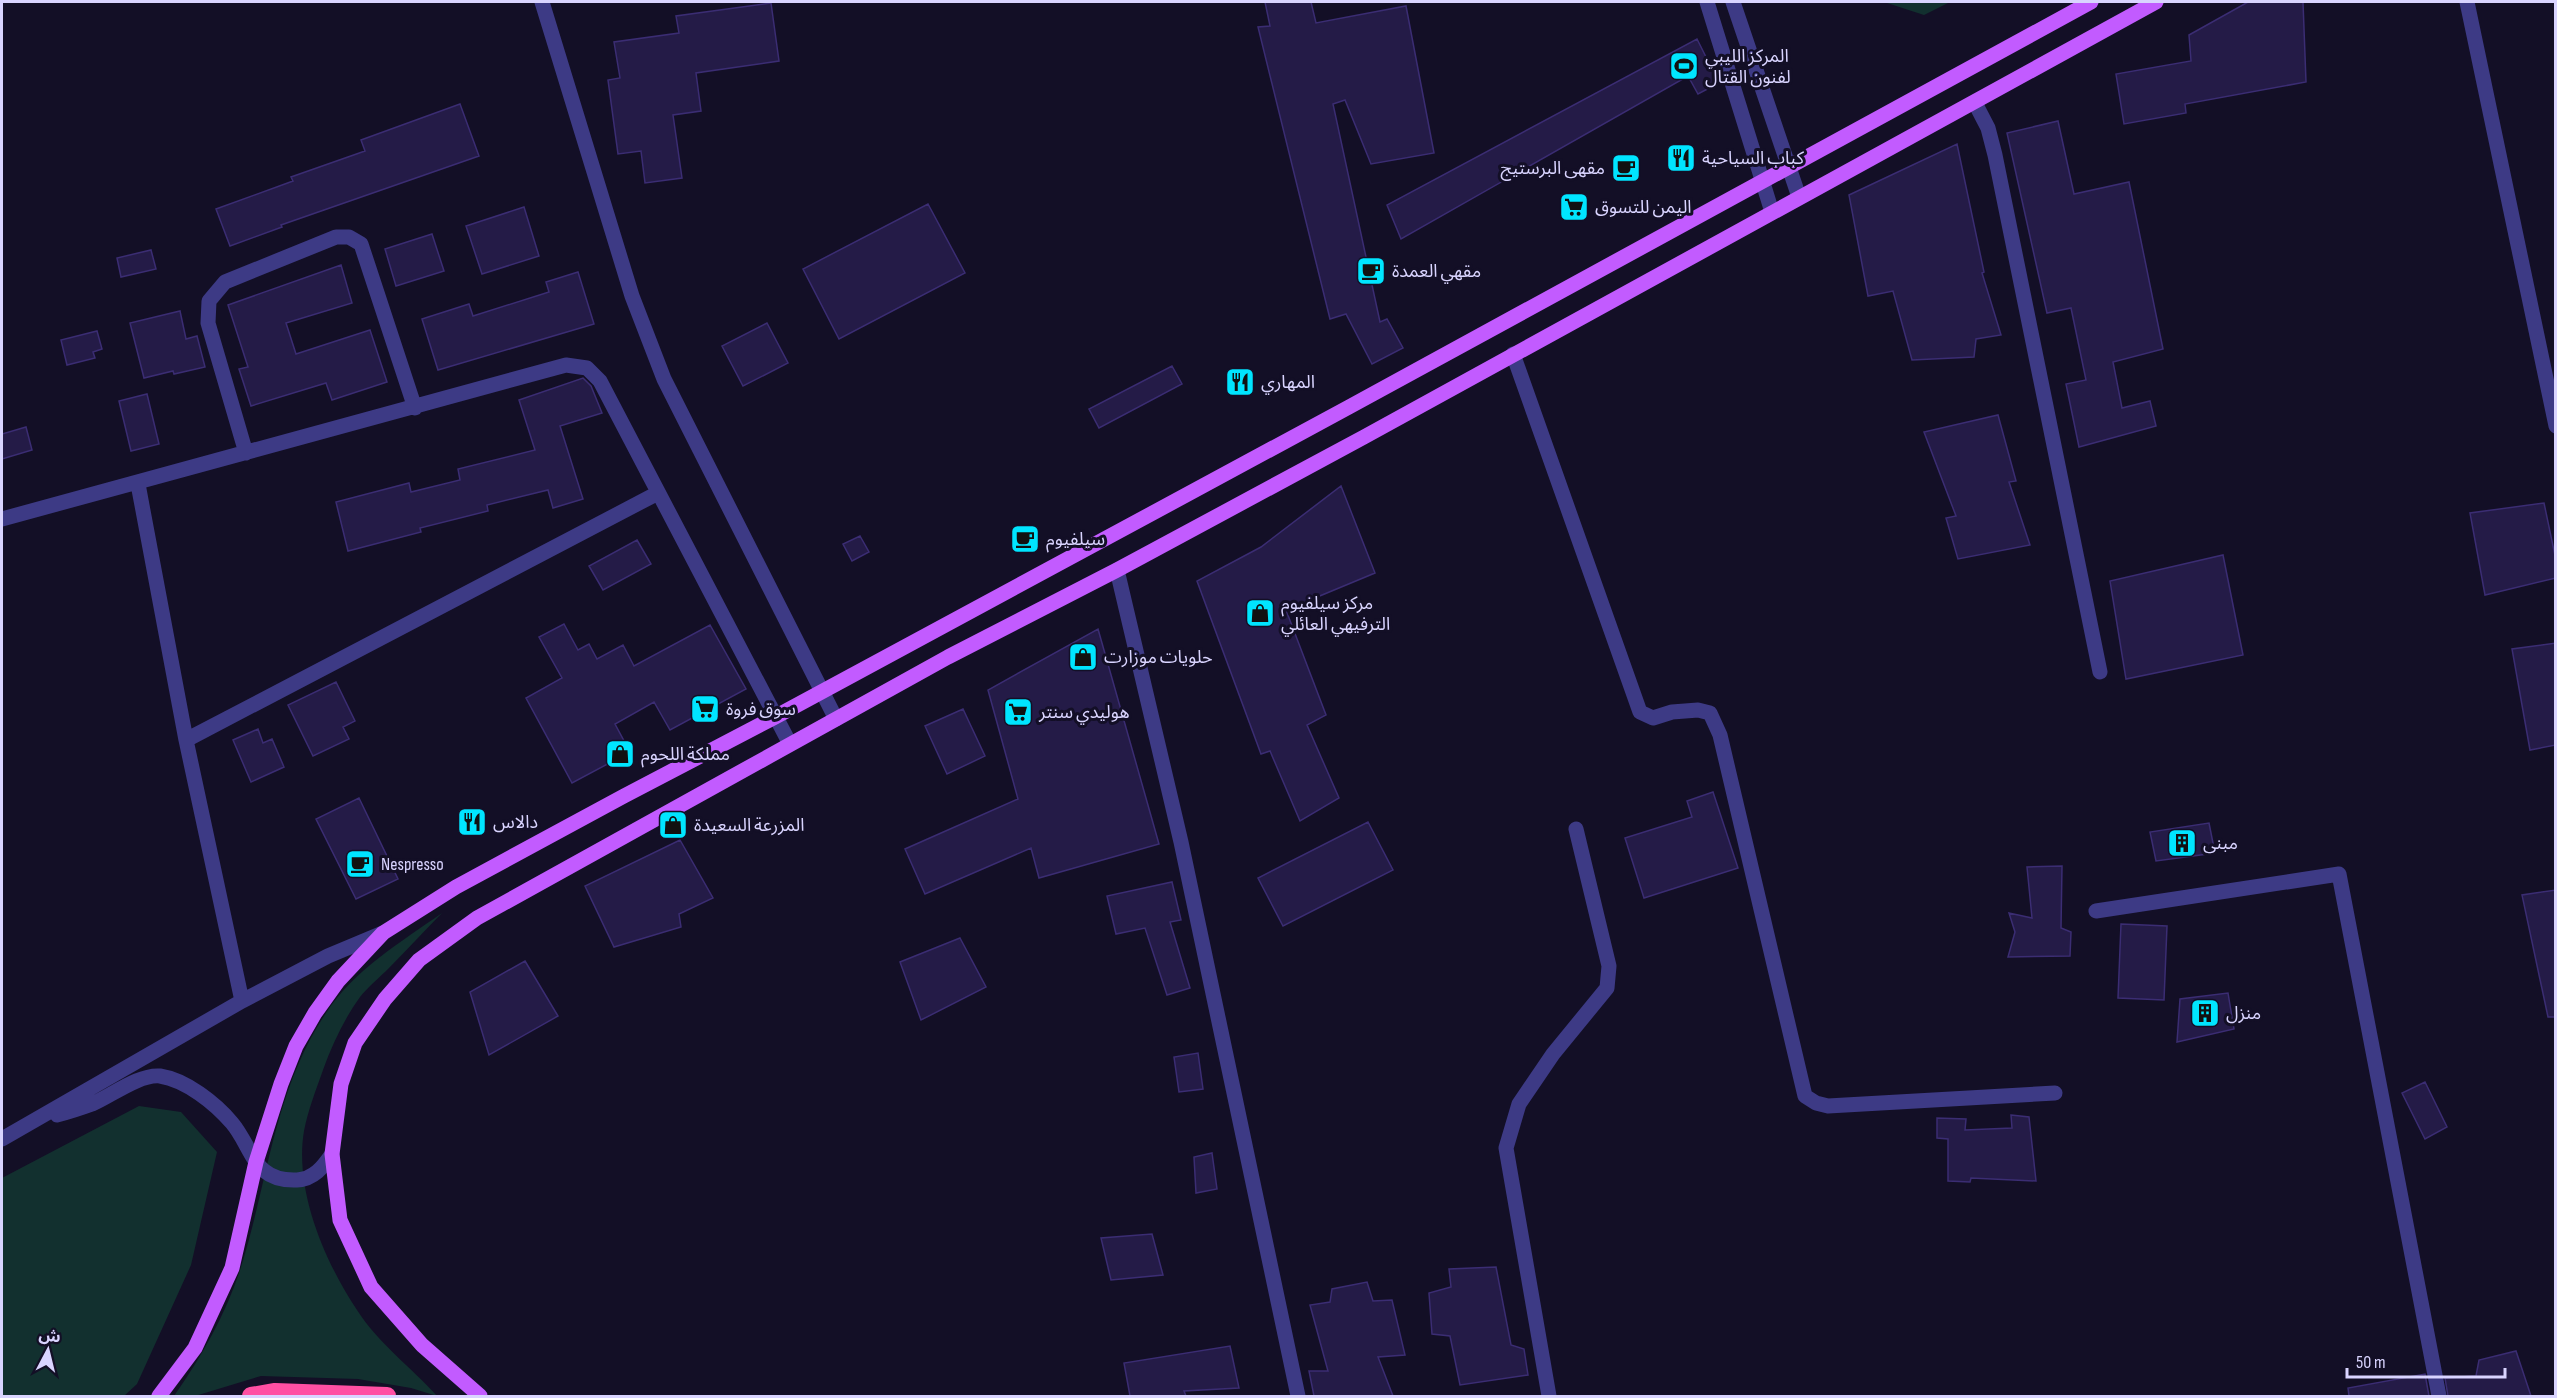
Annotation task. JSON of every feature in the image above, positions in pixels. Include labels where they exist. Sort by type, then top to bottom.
[{"type":"highway","points":[[251,1396],[275,1392],[387,1396]]},
{"type":"main road","points":[[159,1396],[195,1348],[232,1268],[256,1162],[296,1046],[315,1013],[338,981],[383,933],[456,887],[775,717],[2091,2]]},
{"type":"main road","points":[[480,1396],[422,1345],[371,1287],[340,1220],[332,1154],[341,1084],[356,1043],[385,999],[419,960],[477,918],[790,744],[948,657],[1117,570],[2156,2]]},
{"type":"street","points":[[542,2],[632,296],[664,379],[836,719]]},
{"type":"street","points":[[1707,2],[1772,212]]},
{"type":"street","points":[[1733,2],[1799,196]]},
{"type":"street","points":[[2467,2],[2556,426]]},
{"type":"street","points":[[1975,103],[1988,128],[1995,154],[2100,672]]},
{"type":"street","points":[[246,453],[208,323],[209,301],[225,282],[336,237],[349,237],[361,244],[414,408]]},
{"type":"street","points":[[1513,354],[1640,712],[1653,718],[1672,712],[1698,710],[1710,713],[1720,735],[1805,1096],[1828,1106],[2055,1093]]},
{"type":"street","points":[[2,519],[138,484],[567,365],[587,368],[600,381],[790,744]]},
{"type":"street","points":[[138,484],[186,740],[242,1001]]},
{"type":"street","points":[[186,740],[658,493]]},
{"type":"street","points":[[1117,570],[1183,853],[1298,1396]]},
{"type":"street","points":[[1549,1396],[1506,1148],[1519,1104],[1553,1054],[1606,988],[1609,966],[1576,829]]},
{"type":"street","points":[[2096,911],[2339,874],[2439,1396]]},
{"type":"street","points":[[2,1140],[242,1001],[328,956],[383,933]]},
{"type":"street","points":[[28,1125],[93,1103],[132,1084],[157,1076],[187,1087],[220,1110],[234,1125],[256,1162],[270,1176],[301,1180],[314,1175],[332,1154]]},
{"type":"green space","points":[[1884,2],[1950,2],[1924,15]]},
{"type":"green space","points":[[442,913],[354,1005],[330,1051],[312,1100],[304,1131],[302,1154],[308,1201],[315,1225],[345,1291],[365,1322],[437,1396],[411,1388],[358,1379],[261,1376],[195,1396],[174,1396],[212,1334],[235,1284],[283,1105],[309,1043],[326,1013],[350,983],[379,958]]},
{"type":"green space","points":[[139,1106],[181,1112],[217,1152],[191,1265],[137,1384],[124,1396],[2,1396],[2,1178]]},
{"type":"building","points":[[1265,2],[1311,2],[1316,23],[1406,6],[1434,153],[1371,164],[1345,100],[1333,104],[1380,322],[1387,319],[1403,348],[1372,364],[1346,314],[1330,319],[1258,27],[1270,26]]},
{"type":"building","points":[[2248,2],[2303,2],[2306,82],[2185,104],[2186,113],[2124,124],[2116,74],[2191,61],[2189,35]]},
{"type":"building","points":[[771,3],[779,61],[696,73],[701,111],[673,115],[682,178],[645,183],[641,151],[618,154],[608,80],[620,78],[614,42],[679,33],[676,16]]},
{"type":"building","points":[[1697,39],[1719,83],[1698,94],[1688,76],[1401,239],[1387,205]]},
{"type":"building","points":[[460,104],[479,156],[281,225],[282,227],[230,246],[216,209],[293,181],[291,177],[365,151],[361,140]]},
{"type":"building","points":[[2058,121],[2074,194],[2129,182],[2163,349],[2113,362],[2122,408],[2150,401],[2156,426],[2079,447],[2066,384],[2086,380],[2071,308],[2047,313],[2007,133]]},
{"type":"building","points":[[1957,144],[1984,272],[1982,273],[2001,335],[1976,339],[1974,357],[1912,360],[1893,291],[1868,296],[1849,195]]},
{"type":"building","points":[[928,204],[965,273],[839,339],[803,269]]},
{"type":"building","points":[[524,207],[539,256],[482,274],[466,226]]},
{"type":"building","points":[[432,234],[444,271],[396,286],[385,249]]},
{"type":"building","points":[[151,250],[156,269],[121,277],[117,258]]},
{"type":"building","points":[[341,265],[352,303],[286,323],[296,354],[370,330],[387,382],[332,400],[326,383],[251,406],[239,369],[248,367],[228,305]]},
{"type":"building","points":[[578,272],[594,324],[438,370],[422,319],[469,304],[473,316],[549,292],[546,282]]},
{"type":"building","points":[[180,311],[186,339],[197,336],[205,367],[144,378],[130,323]]},
{"type":"building","points":[[767,323],[788,363],[743,386],[722,346]]},
{"type":"building","points":[[97,331],[102,349],[93,352],[95,358],[67,365],[61,340]]},
{"type":"building","points":[[1172,366],[1182,384],[1099,428],[1089,409]]},
{"type":"building","points":[[583,378],[591,386],[602,413],[560,426],[583,499],[553,508],[548,490],[487,505],[488,511],[420,528],[421,532],[348,551],[336,502],[409,483],[411,492],[460,480],[458,469],[535,450],[519,400]]},
{"type":"building","points":[[147,394],[159,444],[131,451],[119,401]]},
{"type":"building","points":[[1998,415],[2016,481],[2009,482],[2030,545],[1958,559],[1946,518],[1956,516],[1924,432]]},
{"type":"building","points":[[26,427],[32,450],[2,459],[2,434]]},
{"type":"building","points":[[1341,486],[1375,573],[1286,610],[1326,715],[1307,725],[1339,798],[1300,821],[1270,751],[1261,754],[1197,581],[1261,547]]},
{"type":"building","points":[[2544,503],[2556,560],[2556,578],[2485,595],[2470,513]]},
{"type":"building","points":[[860,536],[869,552],[852,561],[843,544]]},
{"type":"building","points":[[637,540],[651,564],[603,590],[589,566]]},
{"type":"building","points":[[2223,555],[2243,655],[2126,679],[2110,581]]},
{"type":"building","points":[[564,624],[578,650],[589,644],[597,659],[623,645],[634,666],[710,625],[746,689],[670,730],[654,702],[615,724],[630,752],[572,783],[526,698],[562,678],[539,637]]},
{"type":"building","points":[[1098,629],[1159,844],[1039,878],[1031,848],[925,894],[905,849],[1018,799],[988,690]]},
{"type":"building","points":[[2556,643],[2556,745],[2530,750],[2512,649]]},
{"type":"building","points":[[336,682],[355,721],[343,727],[349,739],[313,756],[288,705]]},
{"type":"building","points":[[963,709],[985,756],[947,774],[925,726]]},
{"type":"building","points":[[258,729],[263,743],[272,739],[284,767],[251,782],[233,740]]},
{"type":"building","points":[[1713,792],[1738,868],[1644,898],[1625,838],[1692,817],[1687,801]]},
{"type":"building","points":[[359,798],[398,879],[356,899],[316,819]]},
{"type":"building","points":[[1368,822],[1393,870],[1283,926],[1258,878]]},
{"type":"building","name":"مبنى","points":[[2209,823],[2215,853],[2156,861],[2150,832]]},
{"type":"building","points":[[680,840],[713,898],[679,914],[681,927],[614,947],[585,886]]},
{"type":"building","points":[[2062,866],[2061,928],[2071,932],[2070,956],[2008,957],[2015,932],[2009,913],[2032,918],[2027,867]]},
{"type":"building","points":[[1172,882],[1181,920],[1170,922],[1190,988],[1167,995],[1145,928],[1116,934],[1107,896]]},
{"type":"building","points":[[2556,890],[2556,1017],[2548,1017],[2522,895]]},
{"type":"building","points":[[2121,924],[2167,926],[2164,1000],[2118,998]]},
{"type":"building","points":[[960,938],[986,987],[921,1020],[900,962]]},
{"type":"building","points":[[525,961],[558,1016],[489,1055],[470,992]]},
{"type":"building","name":"منزل","points":[[2228,993],[2234,1029],[2177,1042],[2180,999]]},
{"type":"building","points":[[1198,1053],[1203,1089],[1179,1092],[1174,1057]]},
{"type":"building","points":[[2425,1082],[2447,1127],[2425,1139],[2402,1093]]},
{"type":"building","points":[[2011,1115],[2029,1117],[2036,1181],[1971,1178],[1970,1182],[1948,1181],[1948,1139],[1937,1138],[1937,1118],[1966,1119],[1965,1130],[2012,1128]]},
{"type":"building","points":[[1212,1153],[1217,1189],[1196,1193],[1194,1157]]},
{"type":"building","points":[[1152,1234],[1163,1275],[1111,1280],[1101,1238]]},
{"type":"building","points":[[1496,1267],[1511,1345],[1524,1349],[1528,1375],[1460,1385],[1450,1336],[1432,1334],[1429,1293],[1451,1287],[1449,1269]]},
{"type":"building","points":[[1367,1282],[1373,1301],[1392,1300],[1405,1355],[1378,1357],[1393,1396],[1314,1396],[1309,1371],[1328,1371],[1310,1305],[1330,1302],[1332,1289]]},
{"type":"building","points":[[1230,1346],[1239,1388],[1184,1391],[1186,1396],[1130,1396],[1124,1363]]},
{"type":"building","points":[[2516,1351],[2531,1396],[2448,1396],[2445,1378],[2476,1376],[2479,1360]]},
{"type":"building","points":[[2425,1374],[2429,1396],[2349,1396],[2348,1388]]},
{"type":"place","name":"المركز الليبي لفنون القتال","points":[[1684,66]]},
{"type":"place","name":"كباب السياحية","points":[[1681,158]]},
{"type":"place","name":"مقهى البرستيج","points":[[1626,168]]},
{"type":"place","name":"اليمن للتسوق","points":[[1574,207]]},
{"type":"place","name":"مقهي العمدة","points":[[1371,271]]},
{"type":"place","name":"المهاري","points":[[1240,382]]},
{"type":"place","name":"سيلفيوم","points":[[1025,539]]},
{"type":"place","name":"مركز سيلفيوم الترفيهي العائلي","points":[[1260,613]]},
{"type":"place","name":"حلويات موزارت","points":[[1083,657]]},
{"type":"place","name":"سوق فروة","points":[[705,709]]},
{"type":"place","name":"هوليدي سنتر","points":[[1018,712]]},
{"type":"place","name":"مملكة اللحوم","points":[[620,754]]},
{"type":"place","name":"دالاس","points":[[472,822]]},
{"type":"place","name":"المزرعة السعيدة","points":[[673,825]]},
{"type":"place","name":"مبنى","points":[[2182,843]]},
{"type":"place","name":"Nespresso","points":[[360,864]]},
{"type":"place","name":"منزل","points":[[2205,1013]]}]
